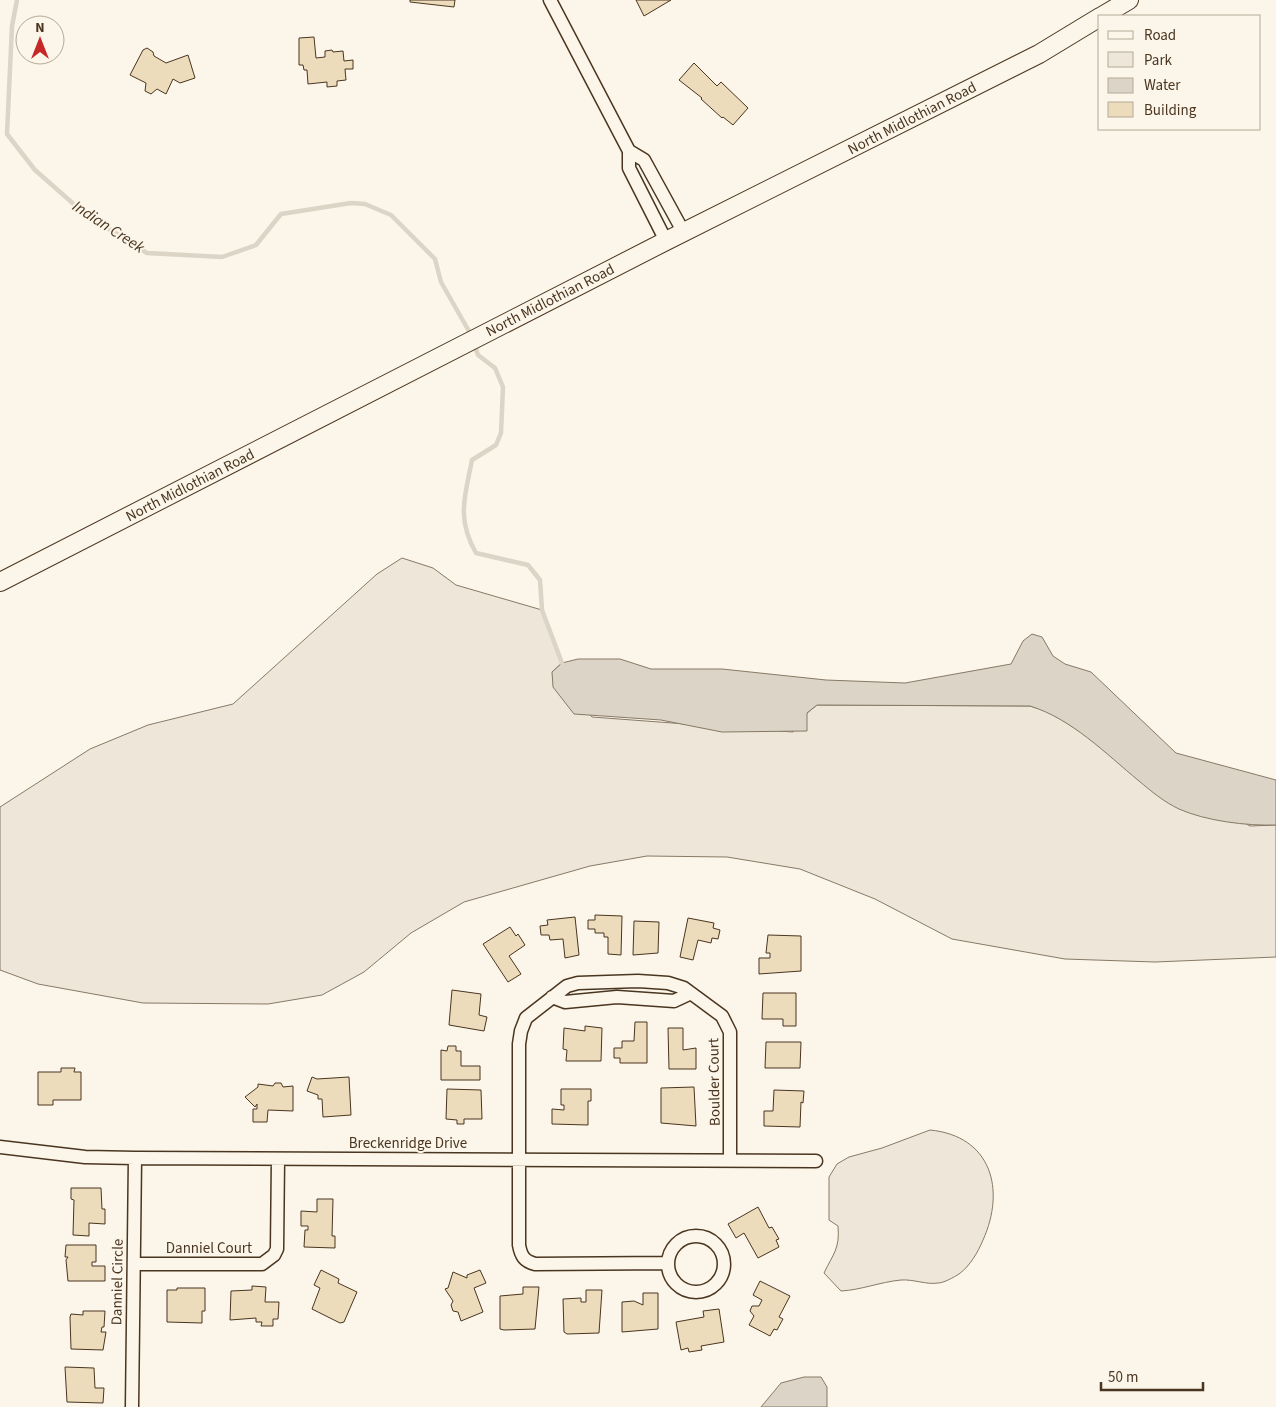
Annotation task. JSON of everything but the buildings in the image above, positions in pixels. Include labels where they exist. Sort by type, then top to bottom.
[{"type":"main road","name":"North Midlothian Road","points":[[1104,15],[1129,0]]},
{"type":"main road","name":"North Midlothian Road","points":[[0,582],[666,241],[1039,54],[1098,19]]},
{"type":"street","points":[[550,0],[629,151],[629,168],[666,241]]},
{"type":"street","points":[[629,151],[644,160],[684,233]]},
{"type":"street","name":"Boulder Court","points":[[668,1263],[535,1264],[524,1260],[519,1245],[520,1031],[526,1018],[567,986],[578,983],[614,981],[677,984],[722,1016],[730,1032],[730,1160]]},
{"type":"street","points":[[552,997],[565,1002],[617,997],[674,1001],[689,994]]},
{"type":"street","name":"Breckenridge Drive","points":[[0,1147],[85,1157],[135,1158],[816,1161]]},
{"type":"street","name":"Danniel Circle","points":[[132,1407],[135,1158]]},
{"type":"street","name":"Danniel Court","points":[[134,1264],[262,1264],[274,1255],[277,1249],[278,1159]]},
{"type":"street","points":[[700,1237],[714,1243],[723,1257],[724,1265],[723,1272],[714,1286],[707,1290],[694,1292],[676,1285],[669,1274],[668,1263],[670,1254],[677,1244],[684,1239],[700,1237]]},
{"type":"green space","points":[[402,558],[433,568],[456,585],[542,610],[562,663],[552,672],[592,717],[793,732],[807,713],[817,705],[1030,706],[1050,712],[1076,729],[1250,826],[1276,825],[1276,957],[1155,962],[1065,959],[952,939],[875,899],[800,869],[727,857],[647,856],[590,866],[464,902],[411,933],[364,972],[322,995],[268,1004],[143,1003],[38,984],[0,970],[0,807],[90,749],[148,725],[233,704],[377,574]]},
{"type":"green space","points":[[930,1130],[951,1134],[967,1143],[980,1154],[988,1168],[992,1184],[993,1202],[990,1221],[976,1254],[963,1271],[943,1282],[929,1283],[901,1280],[841,1291],[824,1273],[835,1251],[838,1240],[838,1226],[829,1220],[829,1177],[837,1164],[849,1157],[882,1148]]},
{"type":"water","points":[[1032,634],[1042,637],[1053,656],[1065,664],[1091,672],[1176,753],[1276,780],[1276,825],[1227,822],[1201,817],[1179,809],[1153,792],[1074,728],[1060,719],[1030,706],[817,705],[807,713],[807,731],[722,732],[661,720],[574,714],[553,687],[552,672],[562,663],[578,659],[620,659],[651,669],[722,669],[826,680],[905,683],[1011,664],[1023,641]]},
{"type":"water","points":[[804,1377],[821,1377],[827,1387],[827,1407],[761,1407],[781,1383]]},
{"type":"waterway","name":"Indian Creek","points":[[17,0],[12,26],[7,134],[35,170],[85,214],[147,253],[222,257],[256,245],[281,214],[351,203],[365,204],[391,215],[435,259],[441,282],[470,333]]},
{"type":"waterway","name":"Indian Creek","points":[[475,347],[478,355],[495,368],[503,387],[501,433],[496,445],[472,460],[464,507],[466,529],[476,553],[528,565],[540,580],[542,610],[562,663]]}]
